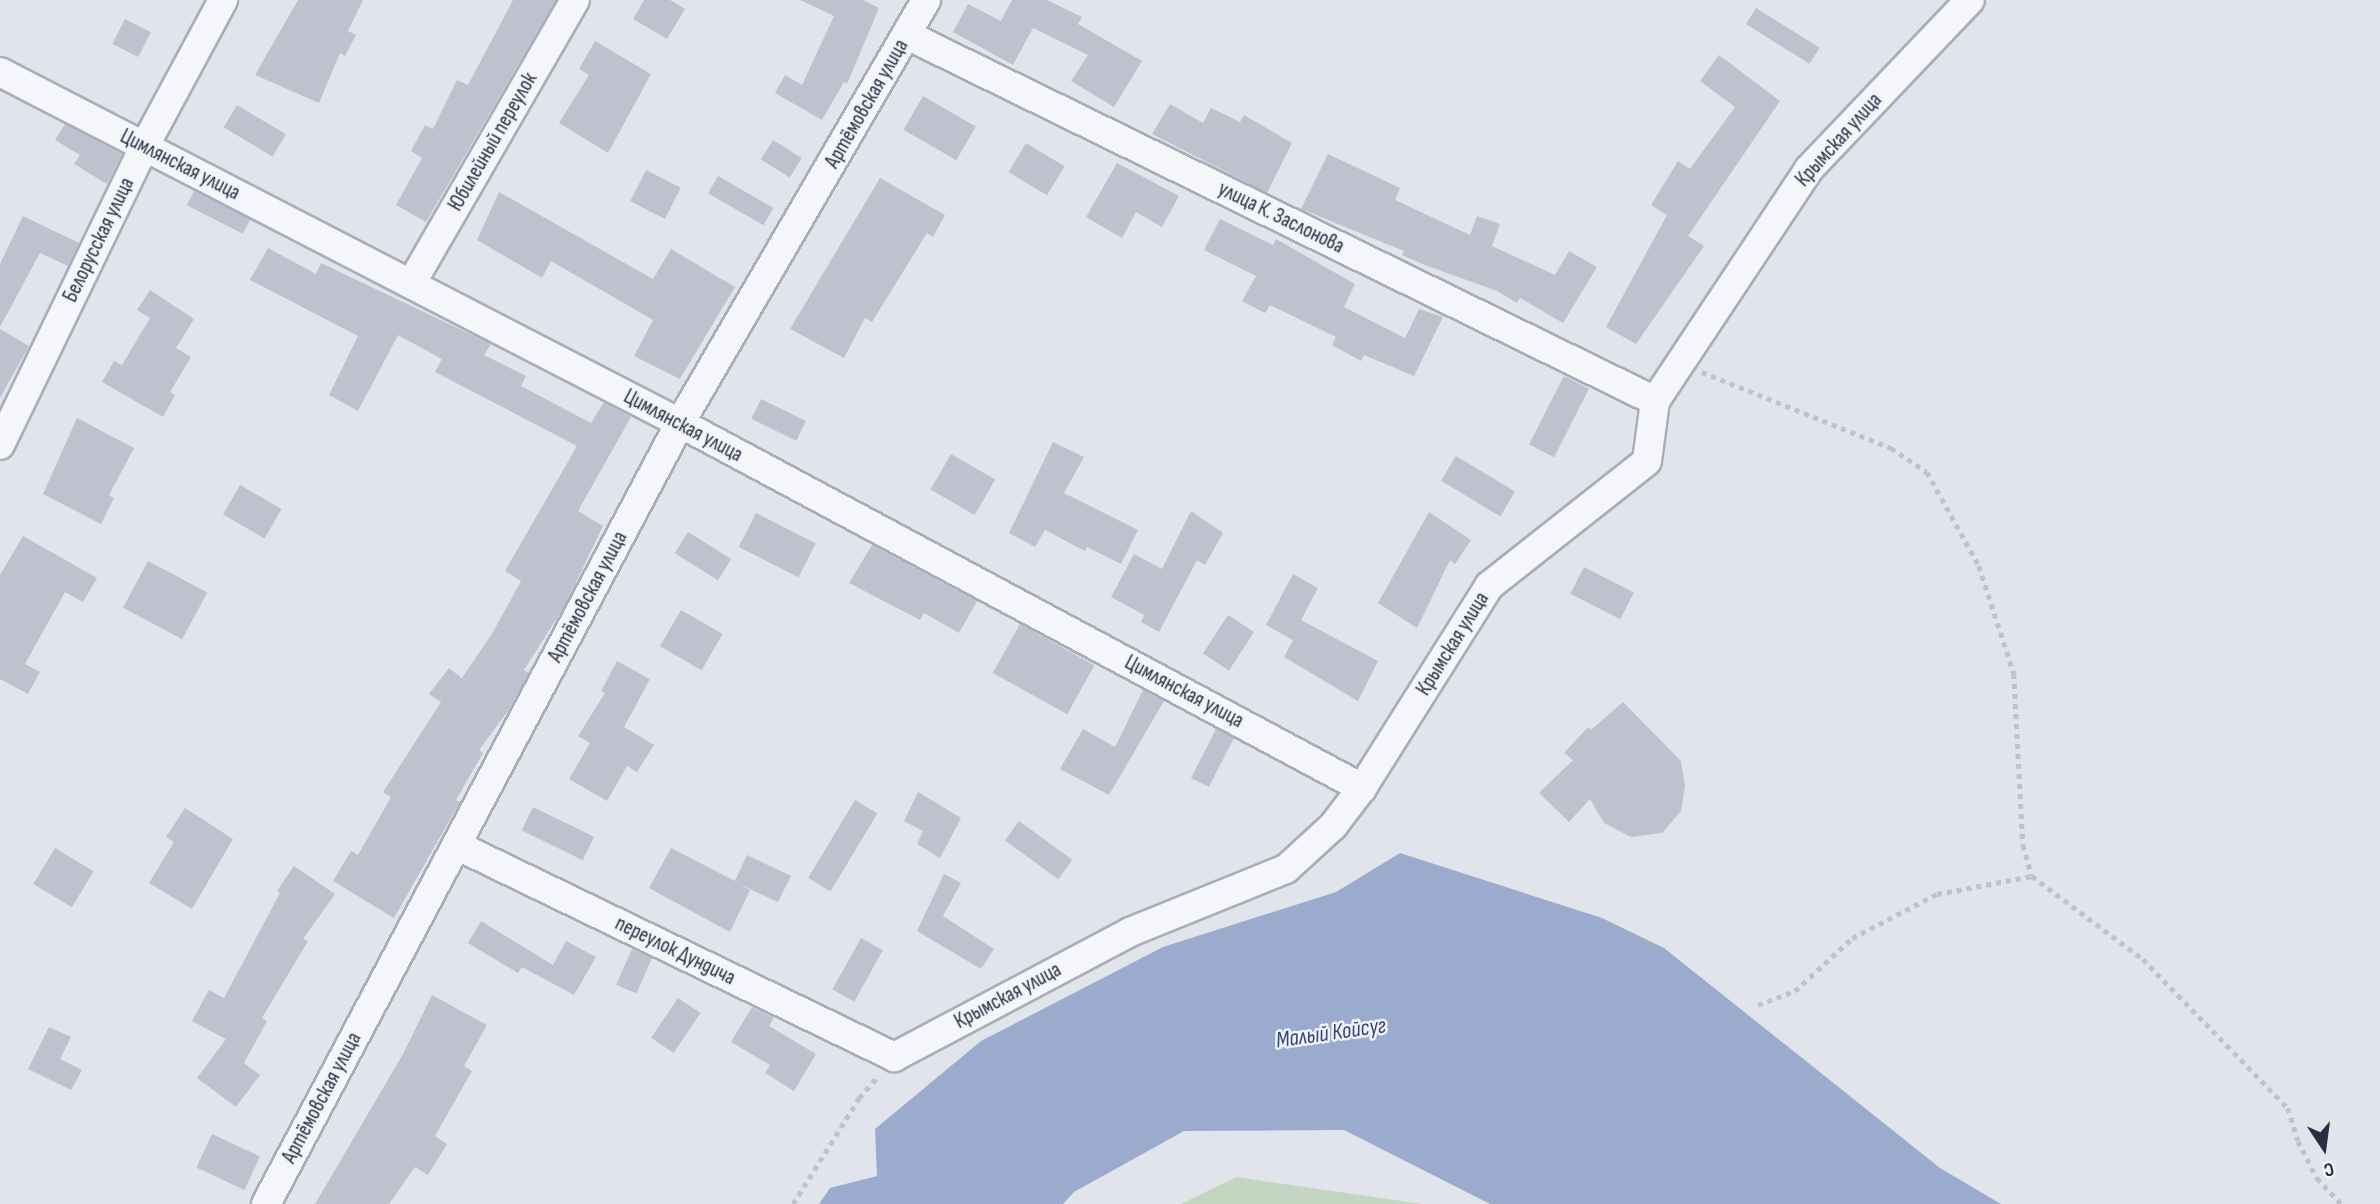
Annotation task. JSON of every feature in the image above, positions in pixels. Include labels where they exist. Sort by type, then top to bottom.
[{"type":"street","name":"Белорусская улица","points":[[0,445],[144,146],[223,0]]},
{"type":"street","name":"Юбилейный переулок","points":[[411,284],[575,0]]},
{"type":"street","name":"Артёмовская улица","points":[[266,1204],[680,423],[926,0]]},
{"type":"street","name":"Крымская улица","points":[[894,1057],[1130,932],[1286,869],[1334,826],[1362,788],[1489,586],[1647,461],[1655,401],[1809,169],[1970,0]]},
{"type":"street","name":"улица К. Заслонова","points":[[907,35],[1655,401]]},
{"type":"street","name":"Цимлянская улица","points":[[0,72],[680,423],[1362,788]]},
{"type":"street","name":"переулок Дундича","points":[[456,845],[894,1057]]},
{"type":"path","points":[[1680,363],[1892,448],[1927,472],[1979,566],[2014,674],[2023,845],[2032,876],[2143,959],[2288,1108],[2298,1141],[2317,1178],[2341,1204]]},
{"type":"path","points":[[1758,1005],[1795,991],[1853,938],[1937,894],[2032,876]]},
{"type":"path","points":[[793,1204],[859,1098],[894,1057]]},
{"type":"green space","points":[[1236,1177],[1422,1204],[1181,1204]]},
{"type":"water","name":"Малый Койсуг","points":[[1400,853],[1602,918],[1664,948],[1940,1168],[2001,1204],[1490,1204],[1344,1130],[1184,1131],[1074,1192],[1063,1204],[819,1204],[830,1188],[877,1176],[875,1129],[981,1041],[1163,947],[1336,892]]},
{"type":"building","points":[[298,0],[363,0],[348,31],[356,35],[345,56],[340,53],[319,103],[255,75]]},
{"type":"building","points":[[513,0],[556,0],[426,222],[396,205],[422,158],[411,151],[425,125],[433,129],[457,80],[468,85]]},
{"type":"building","points":[[644,0],[670,0],[685,9],[667,39],[633,19]]},
{"type":"building","points":[[800,0],[863,0],[879,8],[847,84],[844,82],[822,120],[775,93],[785,75],[802,85],[834,16]]},
{"type":"building","points":[[1012,0],[1047,0],[1082,17],[1078,24],[1142,61],[1114,107],[1071,81],[1088,55],[1033,28],[1013,65],[953,32],[968,4],[1001,21]]},
{"type":"building","points":[[1756,8],[1820,48],[1810,64],[1746,24]]},
{"type":"building","points":[[125,19],[151,32],[138,57],[112,44]]},
{"type":"building","points":[[595,41],[651,74],[608,153],[559,123],[589,75],[579,69]]},
{"type":"building","points":[[1719,55],[1780,101],[1688,236],[1704,246],[1636,344],[1606,327],[1667,215],[1651,205],[1678,161],[1690,169],[1735,107],[1700,81]]},
{"type":"building","points":[[923,96],[976,127],[956,160],[904,130]]},
{"type":"building","points":[[1170,104],[1203,123],[1211,108],[1240,122],[1244,115],[1292,143],[1267,193],[1152,134]]},
{"type":"building","points":[[237,105],[286,134],[272,157],[224,127]]},
{"type":"building","points":[[65,124],[122,154],[107,184],[74,164],[80,155],[55,140]]},
{"type":"building","points":[[773,140],[802,158],[790,178],[761,160]]},
{"type":"building","points":[[1026,143],[1065,166],[1047,195],[1008,172]]},
{"type":"building","points":[[1328,154],[1400,188],[1395,200],[1470,235],[1477,216],[1500,224],[1492,246],[1555,275],[1569,251],[1597,267],[1563,323],[1520,298],[1517,303],[1497,291],[1425,265],[1402,255],[1404,251],[1301,209]]},
{"type":"building","points":[[1117,163],[1179,196],[1162,227],[1136,212],[1122,238],[1086,217]]},
{"type":"building","points":[[646,170],[681,188],[665,219],[630,201]]},
{"type":"building","points":[[718,176],[773,208],[763,225],[708,193]]},
{"type":"building","points":[[880,178],[945,215],[933,237],[927,233],[872,322],[865,318],[844,358],[790,329]]},
{"type":"building","points":[[194,191],[250,220],[243,234],[187,205]]},
{"type":"building","points":[[499,192],[653,279],[671,249],[735,287],[680,379],[634,356],[653,320],[551,261],[542,278],[477,240]]},
{"type":"building","points":[[23,216],[79,243],[68,266],[40,253],[0,327],[0,264]]},
{"type":"building","points":[[1220,219],[1273,245],[1276,239],[1355,284],[1344,307],[1405,338],[1419,309],[1443,317],[1414,376],[1364,355],[1361,361],[1332,345],[1336,337],[1270,305],[1265,313],[1242,301],[1256,276],[1204,250]]},
{"type":"building","points":[[268,248],[316,274],[321,263],[491,344],[484,355],[526,376],[521,386],[591,423],[604,402],[631,417],[578,511],[603,526],[564,607],[524,670],[529,673],[508,711],[479,750],[483,753],[456,800],[460,802],[394,918],[333,881],[351,851],[358,855],[391,797],[383,792],[441,702],[429,694],[449,668],[462,678],[493,632],[521,581],[505,571],[577,446],[435,372],[442,359],[398,335],[358,411],[329,395],[358,336],[250,280]]},
{"type":"building","points":[[150,290],[194,319],[176,348],[191,357],[170,392],[175,395],[163,417],[102,382],[114,361],[122,365],[150,318],[137,310]]},
{"type":"building","points":[[0,329],[29,346],[0,398]]},
{"type":"building","points":[[1564,376],[1589,389],[1554,457],[1529,445]]},
{"type":"building","points":[[761,399],[806,421],[796,441],[751,419]]},
{"type":"building","points":[[77,418],[134,448],[109,495],[114,498],[101,524],[43,494]]},
{"type":"building","points":[[1053,442],[1084,457],[1064,493],[1138,530],[1121,564],[1087,547],[1085,551],[1045,530],[1035,547],[1009,533]]},
{"type":"building","points":[[951,454],[995,480],[975,515],[930,490]]},
{"type":"building","points":[[1456,456],[1515,492],[1500,516],[1441,481]]},
{"type":"building","points":[[240,485],[282,509],[265,538],[223,514]]},
{"type":"building","points":[[1191,511],[1223,533],[1205,565],[1197,560],[1159,632],[1141,622],[1144,615],[1111,597],[1134,554],[1162,569]]},
{"type":"building","points":[[1429,512],[1471,540],[1455,564],[1450,560],[1417,628],[1378,603]]},
{"type":"building","points":[[756,513],[816,543],[798,577],[739,547]]},
{"type":"building","points":[[688,532],[731,559],[718,580],[675,553]]},
{"type":"building","points":[[23,536],[97,578],[83,602],[65,592],[25,664],[40,672],[28,694],[0,679],[0,575]]},
{"type":"building","points":[[872,545],[977,601],[959,633],[924,613],[920,620],[849,583]]},
{"type":"building","points":[[148,561],[207,592],[182,639],[123,608]]},
{"type":"building","points":[[1584,567],[1634,592],[1620,619],[1570,594]]},
{"type":"building","points":[[1293,574],[1318,588],[1301,620],[1378,661],[1358,701],[1284,657],[1293,640],[1266,625]]},
{"type":"building","points":[[681,610],[723,634],[702,670],[660,646]]},
{"type":"building","points":[[1228,615],[1254,632],[1229,670],[1203,654]]},
{"type":"building","points":[[1020,624],[1094,665],[1067,714],[993,673]]},
{"type":"building","points":[[617,661],[650,679],[624,727],[654,745],[637,772],[627,766],[607,801],[569,779],[590,743],[578,736],[605,693],[601,691]]},
{"type":"building","points":[[1143,690],[1164,701],[1109,795],[1060,769],[1083,729],[1115,747]]},
{"type":"building","points":[[1623,702],[1681,761],[1685,786],[1681,811],[1662,833],[1631,837],[1604,823],[1590,799],[1569,822],[1539,793],[1573,760],[1564,753],[1588,727],[1591,730]]},
{"type":"building","points":[[1216,729],[1234,738],[1209,787],[1191,778]]},
{"type":"building","points":[[918,792],[961,818],[940,858],[917,844],[923,831],[904,821]]},
{"type":"building","points":[[855,800],[877,813],[830,891],[808,878]]},
{"type":"building","points":[[533,807],[594,837],[583,860],[522,830]]},
{"type":"building","points":[[185,808],[233,839],[192,909],[149,883],[174,842],[166,837]]},
{"type":"building","points":[[1019,821],[1072,860],[1058,879],[1005,840]]},
{"type":"building","points":[[55,848],[94,871],[72,907],[33,884]]},
{"type":"building","points":[[671,848],[735,881],[747,855],[791,876],[778,902],[735,882],[750,890],[730,932],[649,888]]},
{"type":"building","points":[[294,866],[335,894],[303,939],[308,941],[262,1018],[267,1021],[244,1063],[260,1075],[236,1107],[197,1078],[226,1039],[192,1021],[209,990],[224,998],[280,893],[277,891]]},
{"type":"building","points":[[944,874],[961,883],[943,916],[994,949],[981,969],[917,931]]},
{"type":"building","points":[[481,921],[553,965],[566,941],[596,957],[574,995],[522,967],[518,973],[468,943]]},
{"type":"building","points":[[861,938],[883,950],[854,1002],[832,990]]},
{"type":"building","points":[[632,949],[652,958],[636,994],[616,985]]},
{"type":"building","points":[[432,995],[487,1025],[464,1066],[472,1071],[435,1136],[447,1144],[428,1175],[415,1167],[389,1204],[315,1204],[403,1054]]},
{"type":"building","points":[[678,998],[700,1013],[674,1053],[651,1038]]},
{"type":"building","points":[[752,1007],[774,1018],[769,1026],[816,1054],[794,1091],[765,1073],[770,1065],[731,1042]]},
{"type":"building","points":[[49,1027],[71,1037],[60,1059],[82,1070],[71,1090],[28,1069]]},
{"type":"building","points":[[212,1134],[260,1156],[244,1190],[196,1168]]}]
